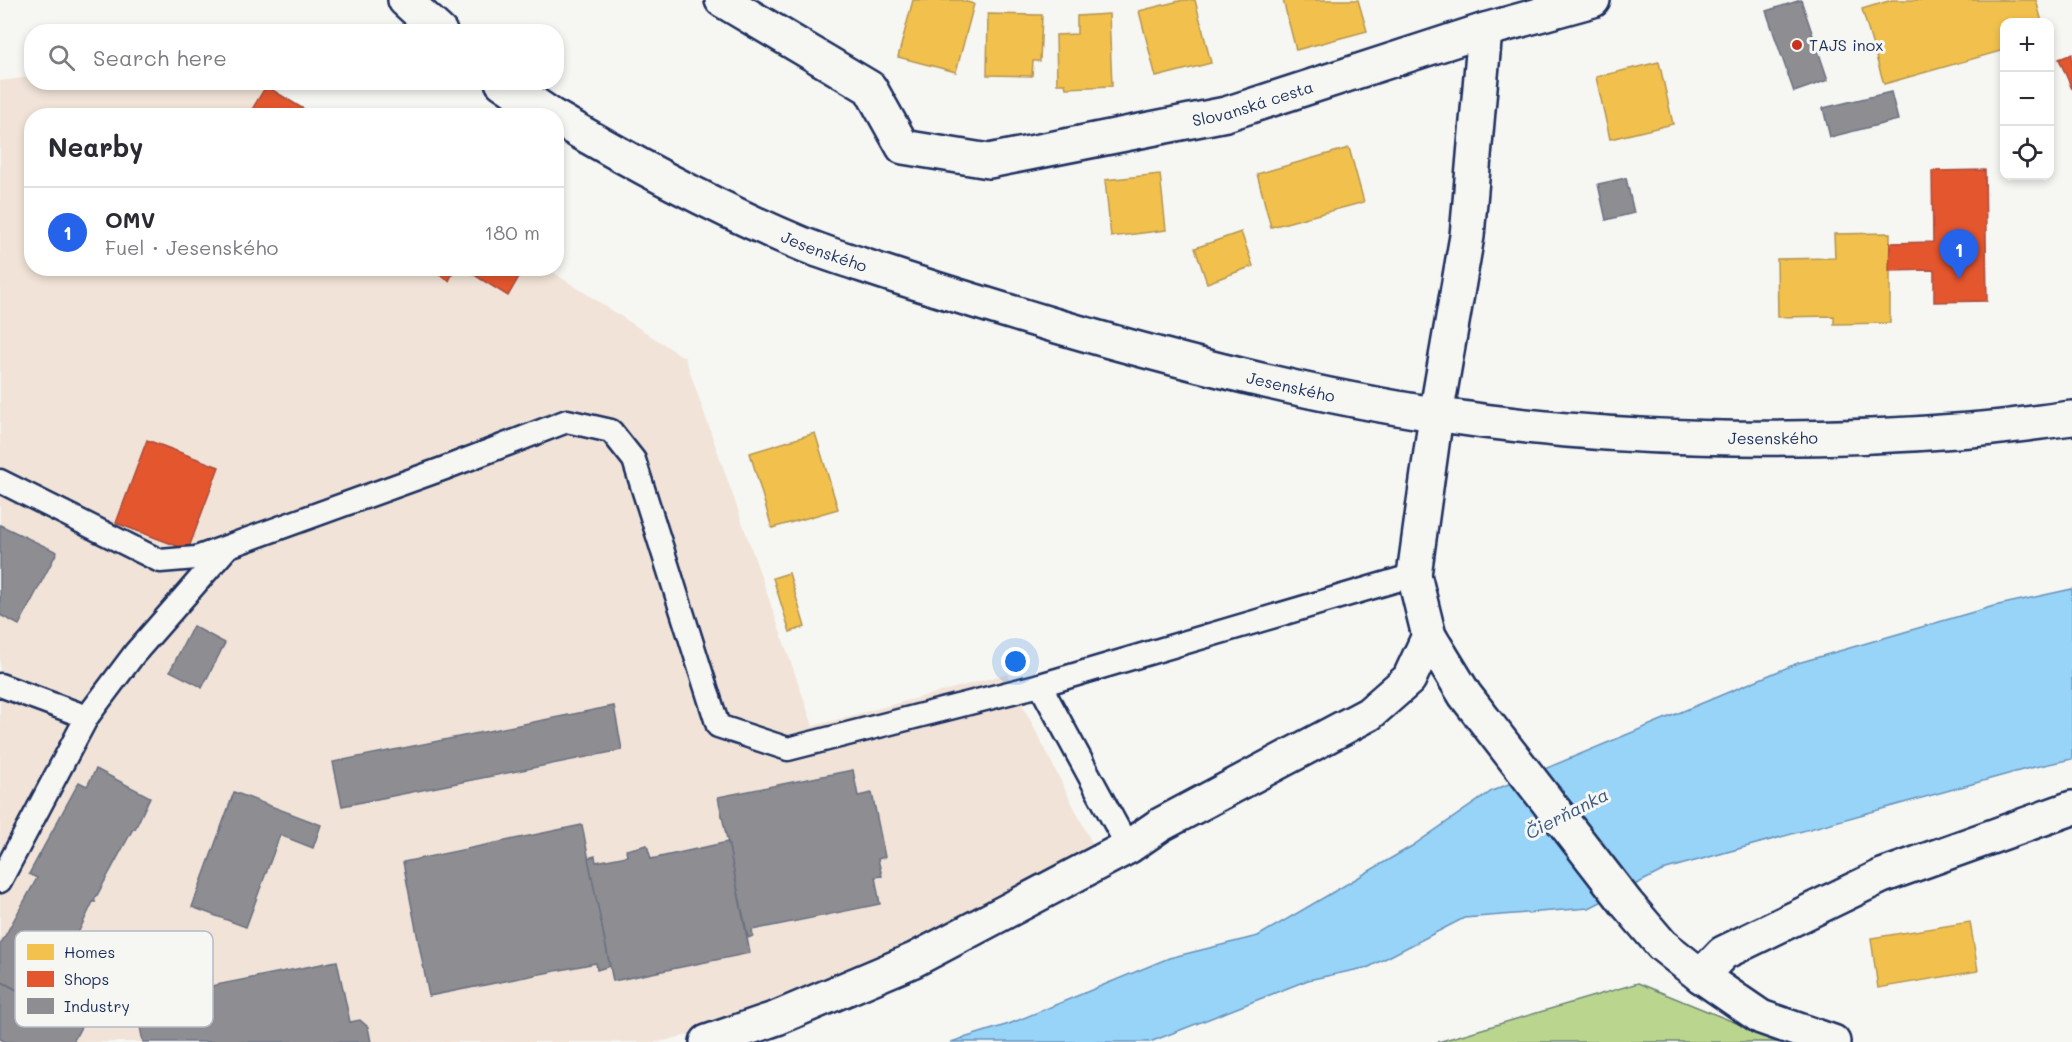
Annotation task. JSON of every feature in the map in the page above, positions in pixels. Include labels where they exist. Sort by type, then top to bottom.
[{"type":"street","points":[[405,0],[431,24]]},
{"type":"street","name":"Slovanská cesta","points":[[722,0],[870,88],[903,147],[989,161],[1226,114],[1485,30],[1593,0]]},
{"type":"street","points":[[1485,30],[1467,236],[1436,414],[1414,575],[1429,636],[1465,695],[1627,904],[1662,945],[1701,976],[1761,1017],[1833,1042]]},
{"type":"street","points":[[514,90],[540,108]]},
{"type":"street","name":"Jesenského","points":[[564,123],[611,150],[754,223],[805,246],[919,284],[1100,339],[1220,371],[1349,399],[1436,414],[1570,430],[1774,438],[1971,430],[2072,418]]},
{"type":"street","points":[[707,1042],[777,1018],[914,960],[1128,847],[1160,825],[1369,714],[1409,679],[1429,636]]},
{"type":"street","points":[[1701,976],[1723,953],[1882,876],[2072,808]]},
{"type":"lane","points":[[0,481],[160,561],[196,558],[227,548],[567,421],[611,431],[634,460],[718,726],[788,749],[1040,685],[1414,575]]},
{"type":"lane","points":[[0,880],[87,717],[135,653],[227,548]]},
{"type":"lane","points":[[0,685],[87,717]]},
{"type":"lane","points":[[1040,685],[1128,847]]},
{"type":"shaded area","points":[[24,78],[24,90],[273,90],[302,108],[24,108],[24,276],[559,276],[685,358],[813,726],[1007,674],[1097,853],[934,941],[692,1034],[659,1042],[0,1042],[0,81]]},
{"type":"green space","points":[[1638,983],[1783,1042],[1438,1042]]},
{"type":"water","name":"Čierňanka","points":[[2072,589],[2072,759],[2026,769],[1666,869],[1589,908],[1464,918],[1369,967],[1308,980],[1150,1042],[951,1042],[1009,1024],[1169,958],[1258,936],[1412,846],[1492,791],[1798,663],[1994,606]]},
{"type":"building: Homes","points":[[913,0],[960,0],[974,4],[956,72],[898,57]]},
{"type":"building: Homes","points":[[1183,0],[1195,0],[1211,63],[1156,77],[1139,11]]},
{"type":"building: Homes","points":[[1283,0],[1358,0],[1367,31],[1296,50]]},
{"type":"building: Homes","points":[[1892,0],[2036,0],[2041,18],[2000,18],[2000,51],[1884,84],[1862,9]]},
{"type":"building: Homes","points":[[988,14],[1042,15],[1040,61],[1033,61],[1032,76],[987,75]]},
{"type":"building: Homes","points":[[1109,14],[1112,86],[1066,88],[1065,84],[1057,84],[1056,35],[1077,34],[1077,16]]},
{"type":"building: Homes","points":[[1659,62],[1673,124],[1610,139],[1596,77]]},
{"type":"building: Homes","points":[[1349,148],[1364,202],[1271,227],[1257,174]]},
{"type":"building: Homes","points":[[1160,174],[1166,230],[1111,237],[1105,180]]},
{"type":"building: Homes","points":[[1241,232],[1253,266],[1207,283],[1195,248]]},
{"type":"building: Homes","points":[[1890,233],[1890,323],[1834,324],[1834,316],[1778,317],[1777,259],[1835,258],[1834,234]]},
{"type":"building: Homes","points":[[815,433],[838,509],[772,528],[750,453]]},
{"type":"building: Homes","points":[[789,573],[805,627],[790,632],[773,578]]},
{"type":"building: Homes","points":[[1970,922],[1978,971],[1878,988],[1871,938]]},
{"type":"building: Shops","points":[[2072,54],[2072,89],[2059,59]]},
{"type":"building: Shops","points":[[264,90],[273,90],[302,108],[253,108]]},
{"type":"building: Shops","points":[[1985,170],[1987,301],[1934,302],[1934,270],[1889,271],[1890,243],[1933,242],[1932,171]]},
{"type":"building: Shops","points":[[441,276],[451,276],[449,281]]},
{"type":"building: Shops","points":[[476,276],[519,276],[508,296]]},
{"type":"building: Shops","points":[[147,440],[219,467],[188,550],[116,523]]},
{"type":"building: Industry","name":"TAJS inox","points":[[1801,0],[1828,80],[1794,92],[1766,11]]},
{"type":"building: Industry","points":[[1891,92],[1898,120],[1830,137],[1823,108]]},
{"type":"building: Industry","points":[[1626,178],[1634,213],[1606,220],[1598,184]]},
{"type":"building: Industry","points":[[0,525],[57,552],[19,625],[0,615]]},
{"type":"building: Industry","points":[[193,626],[225,643],[202,688],[170,671]]},
{"type":"building: Industry","points":[[614,706],[622,750],[342,806],[333,762]]},
{"type":"building: Industry","points":[[96,769],[150,797],[79,931],[15,931],[15,989],[0,981],[0,945],[37,878],[29,874],[79,782],[87,786]]},
{"type":"building: Industry","points":[[853,770],[858,796],[872,793],[885,857],[878,859],[882,876],[875,877],[880,904],[752,930],[753,936],[748,938],[718,797]]},
{"type":"building: Industry","points":[[234,792],[321,825],[313,848],[280,835],[246,927],[192,907]]},
{"type":"building: Industry","points":[[582,825],[610,966],[597,970],[596,963],[429,996],[403,862]]},
{"type":"building: Industry","points":[[728,842],[750,953],[613,981],[588,858],[595,856],[596,862],[627,856],[626,850],[647,845],[651,859]]},
{"type":"building: Industry","points":[[337,961],[350,1022],[360,1020],[368,1027],[371,1042],[143,1042],[140,1027],[213,1027],[213,986]]},
{"type":"building: Industry","points":[[0,981],[15,989],[15,1027],[81,1027],[73,1042],[6,1042],[0,1039]]},
{"type":"place","name":"TAJS inox","points":[[1797,45]]},
{"type":"place","name":"OMV","points":[[1959,279]]}]
